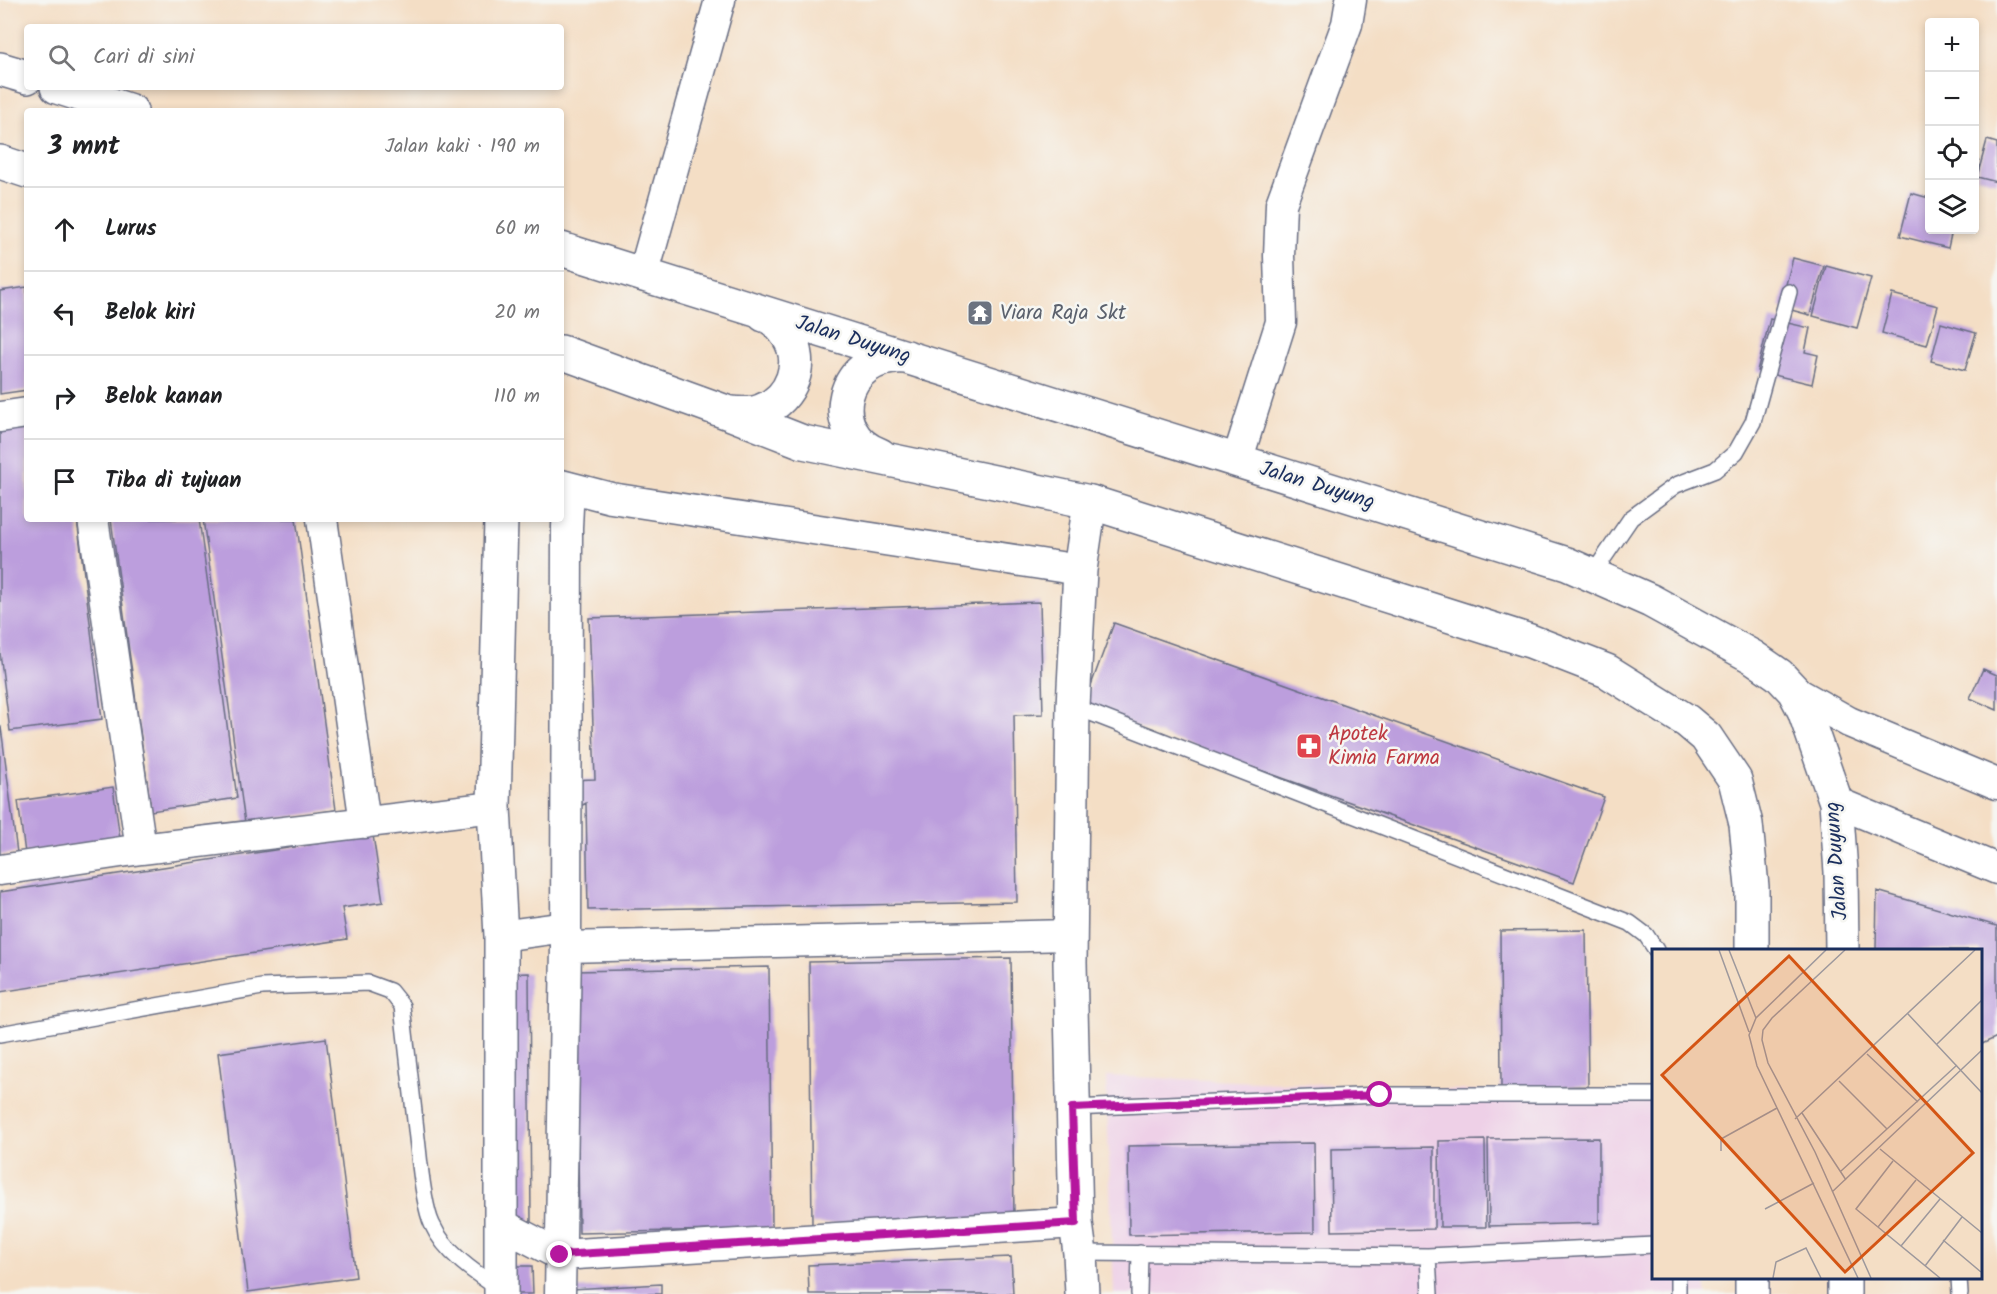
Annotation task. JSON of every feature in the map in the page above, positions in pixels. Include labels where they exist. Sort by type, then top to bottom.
[{"type":"main road","points":[[0,69],[24,76]]},
{"type":"main road","points":[[66,90],[122,108]]},
{"type":"main road","points":[[0,162],[24,170]]},
{"type":"main road","name":"Jalan Duyung","points":[[564,250],[1567,564],[1651,601],[1753,657],[1779,675],[1794,691],[1804,710],[1836,802],[1841,872],[1842,949]]},
{"type":"main road","points":[[729,413],[746,414],[770,407],[788,390],[795,374],[796,357],[783,327],[770,316],[754,311]]},
{"type":"main road","points":[[564,353],[803,442],[1090,502],[1530,641],[1607,671],[1687,721],[1706,737],[1735,780],[1746,824],[1752,887],[1752,949]]},
{"type":"main road","points":[[888,458],[872,452],[858,442],[849,427],[845,410],[847,393],[854,379],[864,367],[878,359],[894,356],[910,357]]},
{"type":"main road","points":[[1082,1294],[1072,1108],[1073,706],[1080,570],[1090,502]]},
{"type":"main road","points":[[501,522],[494,807],[501,936],[501,1292]]},
{"type":"street","points":[[643,276],[720,0]]},
{"type":"street","points":[[1237,461],[1281,322],[1279,256],[1281,204],[1347,24],[1351,0]]},
{"type":"street","points":[[0,417],[24,413]]},
{"type":"street","points":[[560,1294],[566,937],[567,538],[565,486],[611,498],[1080,570]]},
{"type":"street","points":[[93,522],[141,849]]},
{"type":"street","points":[[322,522],[365,823]]},
{"type":"street","points":[[1794,691],[1848,722],[1997,784]]},
{"type":"street","points":[[1836,802],[1997,868]]},
{"type":"street","points":[[0,870],[141,849],[494,807]]},
{"type":"street","points":[[501,936],[1071,935]]},
{"type":"street","points":[[501,1224],[560,1255],[1078,1238]]},
{"type":"lane","points":[[1592,575],[1631,518],[1676,485],[1715,470],[1736,452],[1753,422],[1789,292]]},
{"type":"lane","points":[[1073,706],[1630,923],[1646,935],[1655,949]]},
{"type":"lane","points":[[0,1034],[262,987],[368,983],[390,991],[402,1006],[422,1179],[431,1223],[459,1258],[501,1292]]},
{"type":"lane","points":[[1072,1108],[1380,1095],[1652,1095]]},
{"type":"lane","points":[[1078,1238],[1140,1253],[1428,1256],[1652,1245]]},
{"type":"lane","points":[[1139,1294],[1140,1253]]},
{"type":"lane","points":[[1428,1256],[1430,1294]]},
{"type":"lane","points":[[1959,1279],[1960,1294]]},
{"type":"shaded area","points":[[1106,1076],[1652,1098],[1652,1279],[1706,1279],[1706,1294],[1114,1294]]},
{"type":"building","points":[[1987,140],[1997,143],[1997,182],[1979,178]]},
{"type":"building","points":[[1911,193],[1925,197],[1925,234],[1951,234],[1948,248],[1900,236]]},
{"type":"building","points":[[1793,258],[1824,266],[1810,315],[1780,307]]},
{"type":"building","points":[[1826,266],[1871,278],[1857,328],[1813,316]]},
{"type":"building","points":[[24,287],[24,390],[0,394],[0,291]]},
{"type":"building","points":[[1892,294],[1938,306],[1927,345],[1882,333]]},
{"type":"building","points":[[1770,319],[1810,328],[1805,352],[1818,355],[1812,384],[1757,371]]},
{"type":"building","points":[[1941,323],[1976,333],[1965,370],[1931,361]]},
{"type":"building","points":[[24,427],[24,522],[77,522],[102,719],[10,731],[0,653],[0,430]]},
{"type":"building","points":[[111,522],[199,522],[237,798],[151,811]]},
{"type":"building","points":[[203,522],[296,522],[336,810],[245,823]]},
{"type":"building","points":[[1040,602],[1043,714],[1014,715],[1017,902],[588,910],[586,803],[569,813],[568,780],[595,779],[589,618]]},
{"type":"building","points":[[1114,623],[1604,797],[1574,882],[1083,707]]},
{"type":"building","points":[[1983,669],[1997,675],[1997,710],[1970,698]]},
{"type":"building","points":[[0,728],[17,853],[0,855]]},
{"type":"building","points":[[113,787],[120,839],[25,853],[18,801]]},
{"type":"building","points":[[373,835],[383,902],[342,908],[347,939],[0,992],[0,892]]},
{"type":"building","points":[[1877,891],[1997,926],[1997,1037],[1982,1044],[1982,949],[1876,949]]},
{"type":"building","points":[[1586,930],[1588,1086],[1501,1088],[1500,931]]},
{"type":"building","points":[[1011,958],[1014,1221],[812,1224],[809,962]]},
{"type":"building","points":[[769,967],[772,1229],[579,1233],[576,971]]},
{"type":"building","points":[[529,973],[531,1221],[507,1221],[505,974]]},
{"type":"building","points":[[326,1038],[356,1277],[248,1292],[218,1053]]},
{"type":"building","points":[[1599,1138],[1599,1223],[1489,1226],[1488,1139]]},
{"type":"building","points":[[1485,1140],[1486,1227],[1440,1227],[1439,1141]]},
{"type":"building","points":[[1314,1143],[1315,1232],[1129,1235],[1128,1146]]},
{"type":"building","points":[[1434,1147],[1434,1229],[1332,1231],[1331,1149]]},
{"type":"building","points":[[1011,1257],[1013,1294],[809,1294],[808,1265]]},
{"type":"building","points":[[508,1266],[532,1266],[533,1294],[509,1294]]},
{"type":"building","points":[[661,1284],[661,1294],[572,1294],[572,1289]]},
{"type":"place","name":"Viara Raja Skt","points":[[980,313]]},
{"type":"place","name":"Apotek Kimia Farma","points":[[1309,746]]},
{"type":"route","points":[[560,1255],[1076,1223],[1072,1108],[1380,1095]]}]
